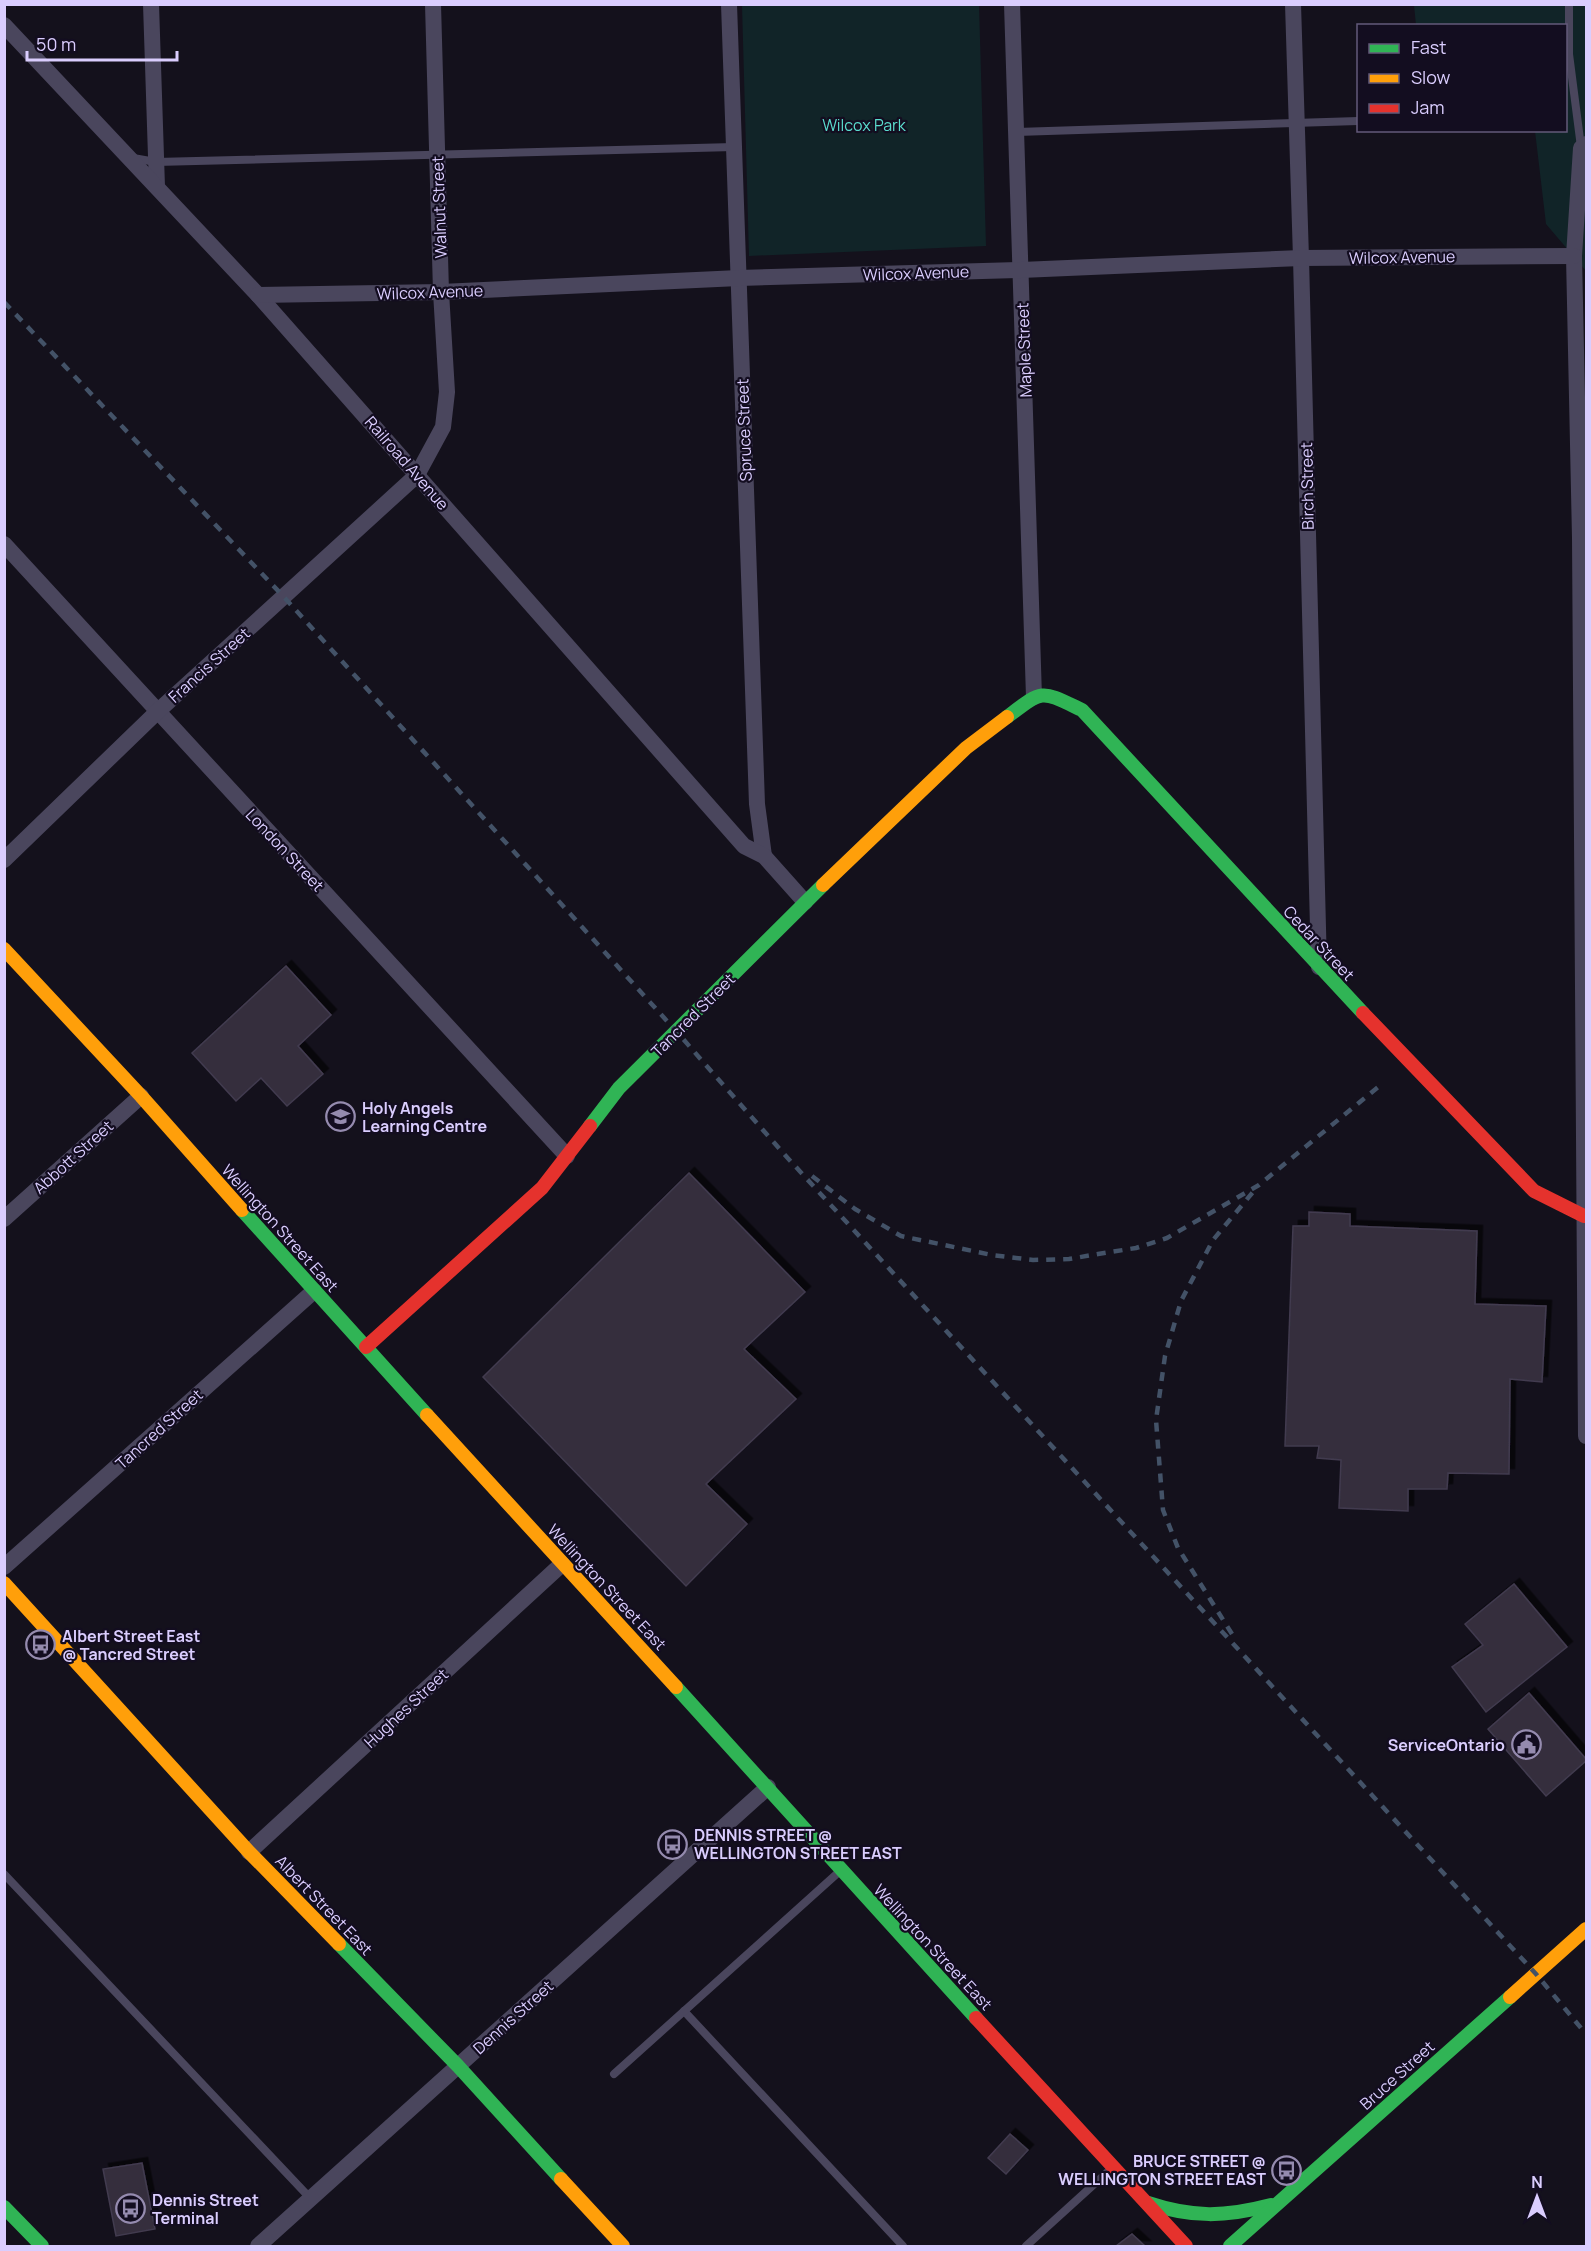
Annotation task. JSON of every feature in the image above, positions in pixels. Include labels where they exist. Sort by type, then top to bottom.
[{"type":"main road","name":"Cedar Street","points":[[1034,696],[1049,694],[1082,710],[1319,967],[1534,1191],[1584,1216]]},
{"type":"main road","name":"Tancred Street","points":[[366,1347],[542,1188],[619,1088],[805,902],[966,748],[1034,696]]},
{"type":"main road","name":"Wellington Street East","points":[[4,948],[141,1096],[314,1292],[1186,2247]]},
{"type":"main road","name":"Albert Street East","points":[[4,1584],[249,1852],[458,2066],[623,2247]]},
{"type":"main road","name":"Bruce Street","points":[[1230,2247],[1587,1929]]},
{"type":"main road","points":[[1146,2202],[1174,2212],[1203,2217],[1240,2214],[1277,2204]]},
{"type":"main road","points":[[4,2207],[42,2247]]},
{"type":"street","points":[[151,4],[157,187]]},
{"type":"street","name":"Walnut Street","points":[[417,475],[443,427],[447,392],[441,292],[433,4]]},
{"type":"street","name":"Spruce Street","points":[[729,4],[757,804],[764,856]]},
{"type":"street","name":"Maple Street","points":[[1012,4],[1034,696]]},
{"type":"street","name":"Birch Street","points":[[1293,4],[1319,967]]},
{"type":"street","name":"Railroad Avenue","points":[[4,25],[258,295],[744,846],[764,856],[805,902]]},
{"type":"street","points":[[1584,146],[1574,256],[1583,538],[1584,1216],[1587,1436]]},
{"type":"street","name":"Wilcox Avenue","points":[[258,295],[441,292],[739,278],[1021,270],[1301,258],[1574,256]]},
{"type":"street","name":"Francis Street","points":[[4,860],[157,712],[417,475]]},
{"type":"street","name":"London Street","points":[[4,544],[567,1156]]},
{"type":"street","name":"Abbott Street","points":[[4,1219],[141,1096]]},
{"type":"street","name":"Tancred Street","points":[[4,1568],[314,1292]]},
{"type":"street","name":"Hughes Street","points":[[249,1852],[562,1564]]},
{"type":"street","name":"Dennis Street","points":[[258,2247],[768,1787]]},
{"type":"lane","points":[[1569,4],[1569,54],[1584,146]]},
{"type":"lane","points":[[1017,132],[1357,121]]},
{"type":"lane","points":[[129,158],[156,162],[734,147]]},
{"type":"lane","points":[[614,2074],[840,1870]]},
{"type":"lane","points":[[4,1874],[311,2199]]},
{"type":"lane","points":[[684,2011],[903,2247]]},
{"type":"lane","points":[[1026,2247],[1112,2167]]},
{"type":"green space","name":"Wilcox Park","points":[[742,5],[979,5],[986,246],[749,256]]},
{"type":"green space","points":[[1414,5],[1586,5],[1586,271],[1546,224],[1535,132],[1567,132],[1567,24],[1416,24]]},
{"type":"building","points":[[286,966],[331,1015],[298,1046],[323,1074],[287,1106],[261,1078],[236,1101],[192,1053]]},
{"type":"building","points":[[689,1173],[805,1292],[744,1349],[796,1399],[706,1484],[747,1524],[686,1586],[483,1377]]},
{"type":"building","points":[[1309,1212],[1350,1214],[1350,1226],[1477,1231],[1475,1304],[1546,1306],[1542,1382],[1510,1379],[1509,1474],[1448,1473],[1447,1489],[1408,1489],[1408,1511],[1339,1508],[1341,1460],[1317,1458],[1319,1446],[1285,1446],[1293,1226],[1309,1226]]},
{"type":"building","points":[[1514,1584],[1567,1647],[1486,1712],[1452,1667],[1483,1645],[1465,1624]]},
{"type":"building","points":[[1529,1693],[1586,1759],[1546,1796],[1488,1729]]},
{"type":"building","points":[[1010,2134],[1028,2150],[1006,2174],[988,2158]]},
{"type":"building","name":"Dennis Street Terminal","points":[[142,2163],[155,2229],[116,2236],[103,2169]]},
{"type":"building","points":[[1132,2234],[1145,2246],[1116,2246]]},
{"type":"railway","points":[[4,302],[283,596],[676,1031],[784,1154],[1536,1974],[1586,2034]]},
{"type":"railway","points":[[812,1176],[855,1209],[901,1236],[992,1255],[1033,1260],[1069,1259],[1136,1248],[1167,1238],[1259,1185],[1383,1083]]},
{"type":"railway","points":[[1232,1634],[1178,1548],[1163,1510],[1156,1420],[1165,1356],[1181,1301],[1213,1240],[1253,1192]]},
{"type":"traffic: fast","points":[[1007,717],[1028,701],[1043,696],[1050,696],[1082,710],[1363,1013]]},
{"type":"traffic: fast","points":[[590,1126],[619,1088],[823,885]]},
{"type":"traffic: fast","points":[[242,1210],[427,1415]]},
{"type":"traffic: fast","points":[[676,1687],[976,2018]]},
{"type":"traffic: fast","points":[[339,1944],[458,2066],[561,2179]]},
{"type":"traffic: fast","points":[[1230,2246],[1510,1997]]},
{"type":"traffic: fast","points":[[1148,2203],[1180,2211],[1209,2214],[1239,2212],[1271,2205]]},
{"type":"traffic: fast","points":[[4,2207],[42,2246]]},
{"type":"traffic: slow","points":[[823,885],[966,748],[1007,717]]},
{"type":"traffic: slow","points":[[4,949],[141,1096],[242,1210]]},
{"type":"traffic: slow","points":[[427,1415],[676,1687]]},
{"type":"traffic: slow","points":[[4,1583],[249,1852],[339,1944]]},
{"type":"traffic: slow","points":[[1510,1997],[1586,1929]]},
{"type":"traffic: slow","points":[[561,2179],[623,2246]]},
{"type":"traffic: jam","points":[[1363,1013],[1534,1191],[1584,1216]]},
{"type":"traffic: jam","points":[[366,1347],[542,1188],[590,1126]]},
{"type":"traffic: jam","points":[[976,2018],[1186,2246]]},
{"type":"place","name":"Holy Angels Learning Centre","points":[[341,1117]]},
{"type":"place","name":"Albert Street East @ Tancred Street","points":[[41,1645]]},
{"type":"place","name":"ServiceOntario","points":[[1526,1745]]},
{"type":"place","name":"DENNIS STREET @ WELLINGTON STREET EAST","points":[[673,1844]]},
{"type":"place","name":"BRUCE STREET @ WELLINGTON STREET EAST","points":[[1287,2170]]},
{"type":"place","name":"Dennis Street Terminal","points":[[131,2209]]}]
